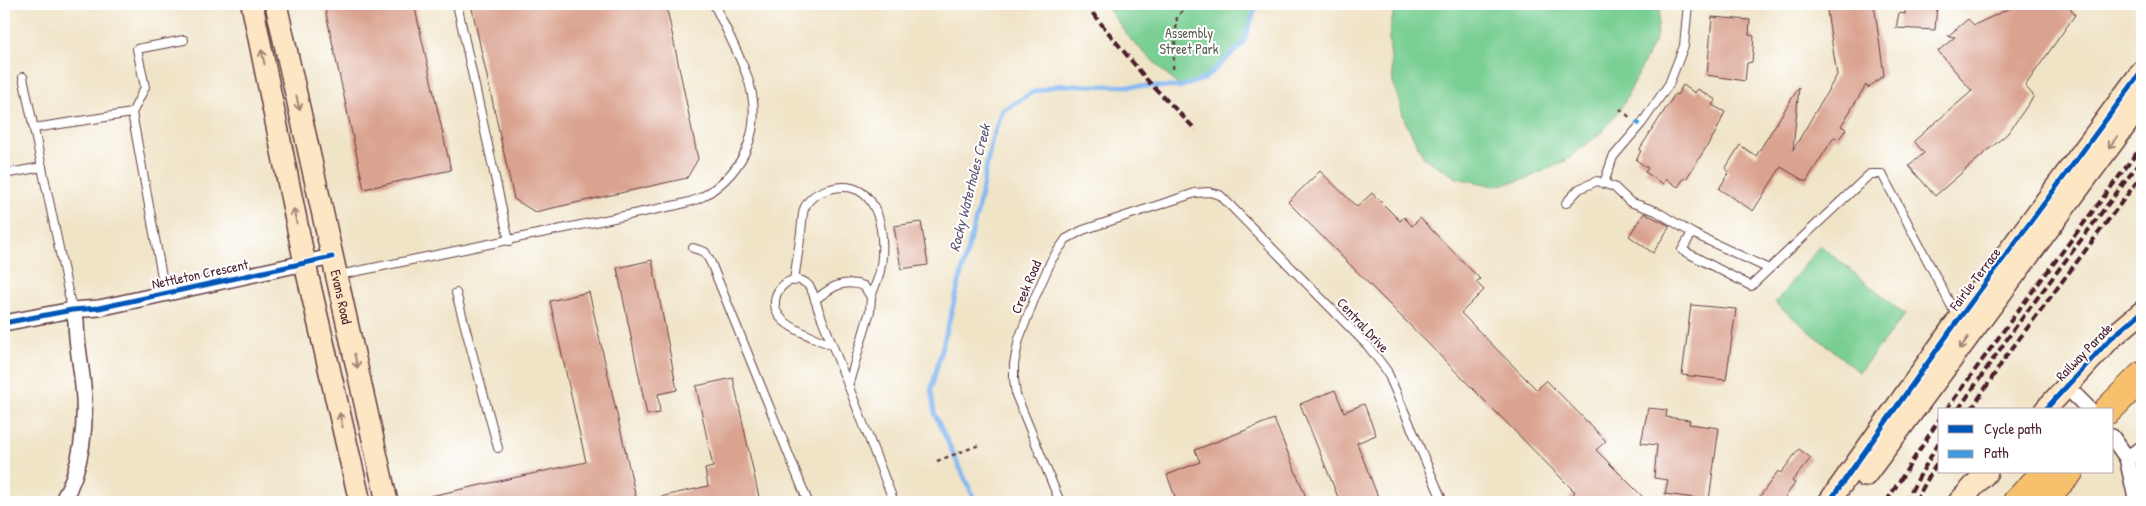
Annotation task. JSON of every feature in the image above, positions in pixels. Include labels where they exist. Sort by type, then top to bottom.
[{"type":"highway","points":[[2110,408],[2142,376]]},
{"type":"highway","points":[[2114,427],[2142,400]]},
{"type":"highway","points":[[2017,502],[2044,474]]},
{"type":"highway","points":[[2040,502],[2067,474]]},
{"type":"street","name":"Evans Road","points":[[252,4],[305,264],[360,502]]},
{"type":"street","name":"Evans Road","points":[[276,4],[387,502]]},
{"type":"street","name":"Fairlie Terrace","points":[[1829,502],[1958,320],[2142,72]]},
{"type":"street","name":"Fairlie Terrace","points":[[1846,502],[2142,103]]},
{"type":"street","name":"Nettleton Crescent","points":[[4,323],[72,310],[99,308],[305,264],[334,266]]},
{"type":"street","points":[[62,502],[80,456],[84,419],[83,387],[76,320],[72,310]]},
{"type":"street","name":"Railway Parade","points":[[2047,408],[2110,339],[2142,312]]},
{"type":"street","points":[[2066,386],[2088,408]]},
{"type":"street","points":[[2114,440],[2127,458],[2137,502]]},
{"type":"street","points":[[2127,458],[2142,449]]},
{"type":"street","points":[[1958,502],[1985,474]]},
{"type":"lane","points":[[457,4],[509,240]]},
{"type":"lane","points":[[334,266],[509,240],[677,205],[700,198],[723,183],[742,160],[752,134],[754,107],[746,74],[714,4]]},
{"type":"lane","points":[[1604,183],[1613,156],[1642,123],[1669,84],[1684,46],[1688,4]]},
{"type":"lane","points":[[165,293],[132,113],[145,87],[137,49],[184,40]]},
{"type":"lane","points":[[23,77],[72,310]]},
{"type":"lane","points":[[34,128],[132,113]]},
{"type":"lane","points":[[4,174],[42,167]]},
{"type":"lane","points":[[1692,233],[1682,250],[1751,286],[1870,174],[1882,174],[1943,295],[1958,320],[1975,314],[2004,288]]},
{"type":"lane","points":[[1566,203],[1579,189],[1597,180],[1614,187],[1630,202],[1656,211],[1692,233],[1769,269]]},
{"type":"lane","points":[[794,281],[804,210],[813,196],[838,187],[851,187],[862,193],[872,203],[879,219],[882,246],[879,275],[871,296],[870,311],[848,386]]},
{"type":"lane","name":"Creek Road","points":[[1060,502],[1016,395],[1014,379],[1018,339],[1052,259],[1066,239],[1083,230],[1195,192],[1209,192],[1220,195]]},
{"type":"lane","name":"Central Drive","points":[[1220,195],[1368,346],[1387,371],[1443,502]]},
{"type":"lane","points":[[693,248],[705,252],[711,263],[808,502]]},
{"type":"lane","points":[[833,346],[789,324],[779,316],[775,307],[775,297],[780,287],[790,281],[802,282],[810,287],[894,502]]},
{"type":"lane","points":[[815,300],[832,286],[847,282],[864,286],[871,296]]},
{"type":"lane","points":[[456,293],[498,448]]},
{"type":"path","points":[[1173,69],[1177,17],[1188,4]]},
{"type":"path","points":[[1620,109],[1636,122]]},
{"type":"path","points":[[937,461],[982,444]]},
{"type":"path","points":[[1927,502],[1931,497],[1934,500],[1932,502]]},
{"type":"green space","name":"Assembly Street Park","points":[[1105,4],[1257,4],[1243,44],[1204,79],[1180,87],[1130,39]]},
{"type":"green space","points":[[1395,4],[1661,5],[1656,38],[1623,105],[1602,132],[1565,161],[1526,179],[1495,186],[1457,178],[1424,158],[1405,121],[1393,82],[1389,37]]},
{"type":"green space","points":[[1820,245],[1905,315],[1859,372],[1775,303]]},
{"type":"building","points":[[324,4],[414,4],[451,170],[364,189]]},
{"type":"building","points":[[471,4],[666,4],[698,159],[687,178],[535,212],[514,199]]},
{"type":"building","points":[[1826,4],[1874,4],[1884,75],[1868,88],[1866,85],[1841,126],[1846,129],[1839,139],[1834,137],[1806,182],[1781,167],[1753,211],[1719,189],[1729,172],[1725,169],[1740,145],[1756,156],[1799,87],[1793,150],[1837,75]]},
{"type":"building","points":[[1906,4],[1937,4],[1935,30],[1896,28],[1899,13],[1905,14]]},
{"type":"building","points":[[2019,4],[2068,4],[2075,15],[2025,86],[2034,96],[2008,133],[1935,196],[1909,166],[1924,153],[1914,141],[1972,91],[1938,51],[1955,37],[1948,36],[1968,19],[1974,25]]},
{"type":"building","points":[[1712,17],[1750,20],[1749,35],[1754,36],[1752,62],[1747,63],[1745,81],[1707,75]]},
{"type":"building","points":[[1683,85],[1695,93],[1698,89],[1716,100],[1712,105],[1725,112],[1716,132],[1686,179],[1684,178],[1678,187],[1666,179],[1663,184],[1645,172],[1648,168],[1636,160],[1641,151],[1639,150],[1675,94],[1677,95]]},
{"type":"building","points":[[1320,171],[1357,207],[1372,193],[1400,221],[1404,217],[1412,226],[1420,218],[1480,279],[1476,282],[1484,290],[1461,313],[1537,390],[1546,380],[1606,441],[1596,450],[1648,502],[1565,502],[1575,492],[1288,202]]},
{"type":"building","points":[[1644,213],[1670,226],[1653,253],[1629,236]]},
{"type":"building","points":[[921,222],[928,265],[901,269],[894,226]]},
{"type":"building","points":[[652,260],[677,390],[658,394],[660,413],[647,415],[617,268]]},
{"type":"building","points":[[589,292],[637,502],[427,502],[426,497],[586,462],[550,301]]},
{"type":"building","points":[[1691,305],[1736,309],[1726,380],[1682,375]]},
{"type":"building","points":[[733,378],[760,502],[660,502],[660,497],[708,486],[705,469],[713,467],[696,386]]},
{"type":"building","points":[[1335,390],[1344,412],[1364,404],[1376,435],[1357,443],[1380,502],[1340,502],[1300,404]]},
{"type":"building","points":[[1648,408],[1667,410],[1666,417],[1690,420],[1689,424],[1719,428],[1709,500],[1665,494],[1668,480],[1654,478],[1657,445],[1641,443]]},
{"type":"building","points":[[1274,419],[1308,502],[1177,502],[1167,475],[1200,462],[1195,450]]},
{"type":"building","points":[[1799,449],[1811,458],[1792,481],[1795,483],[1782,502],[1756,502],[1778,471],[1781,473]]},
{"type":"waterway","name":"Rocky Waterholes Creek","points":[[976,502],[935,415],[931,390],[977,214],[992,139],[1003,110],[1033,92],[1060,85],[1180,87],[1204,79],[1243,44],[1257,4]]},
{"type":"railway","points":[[1085,4],[1148,81],[1196,130]]},
{"type":"railway","points":[[1947,408],[2142,146]]},
{"type":"railway","points":[[1959,408],[2014,329],[2142,159]]},
{"type":"railway","points":[[1972,408],[2007,355],[2142,175]]},
{"type":"railway","points":[[1886,502],[1938,421]]},
{"type":"railway","points":[[1905,502],[1938,444]]},
{"type":"railway","points":[[1915,502],[1938,461]]},
{"type":"marked path","points":[[1636,121],[1640,125]]},
{"type":"cycle path","points":[[1829,502],[1958,320],[2142,71]]},
{"type":"cycle path","points":[[4,323],[72,310],[99,308],[332,257]]},
{"type":"cycle path","points":[[2047,408],[2110,339],[2142,312]]}]
